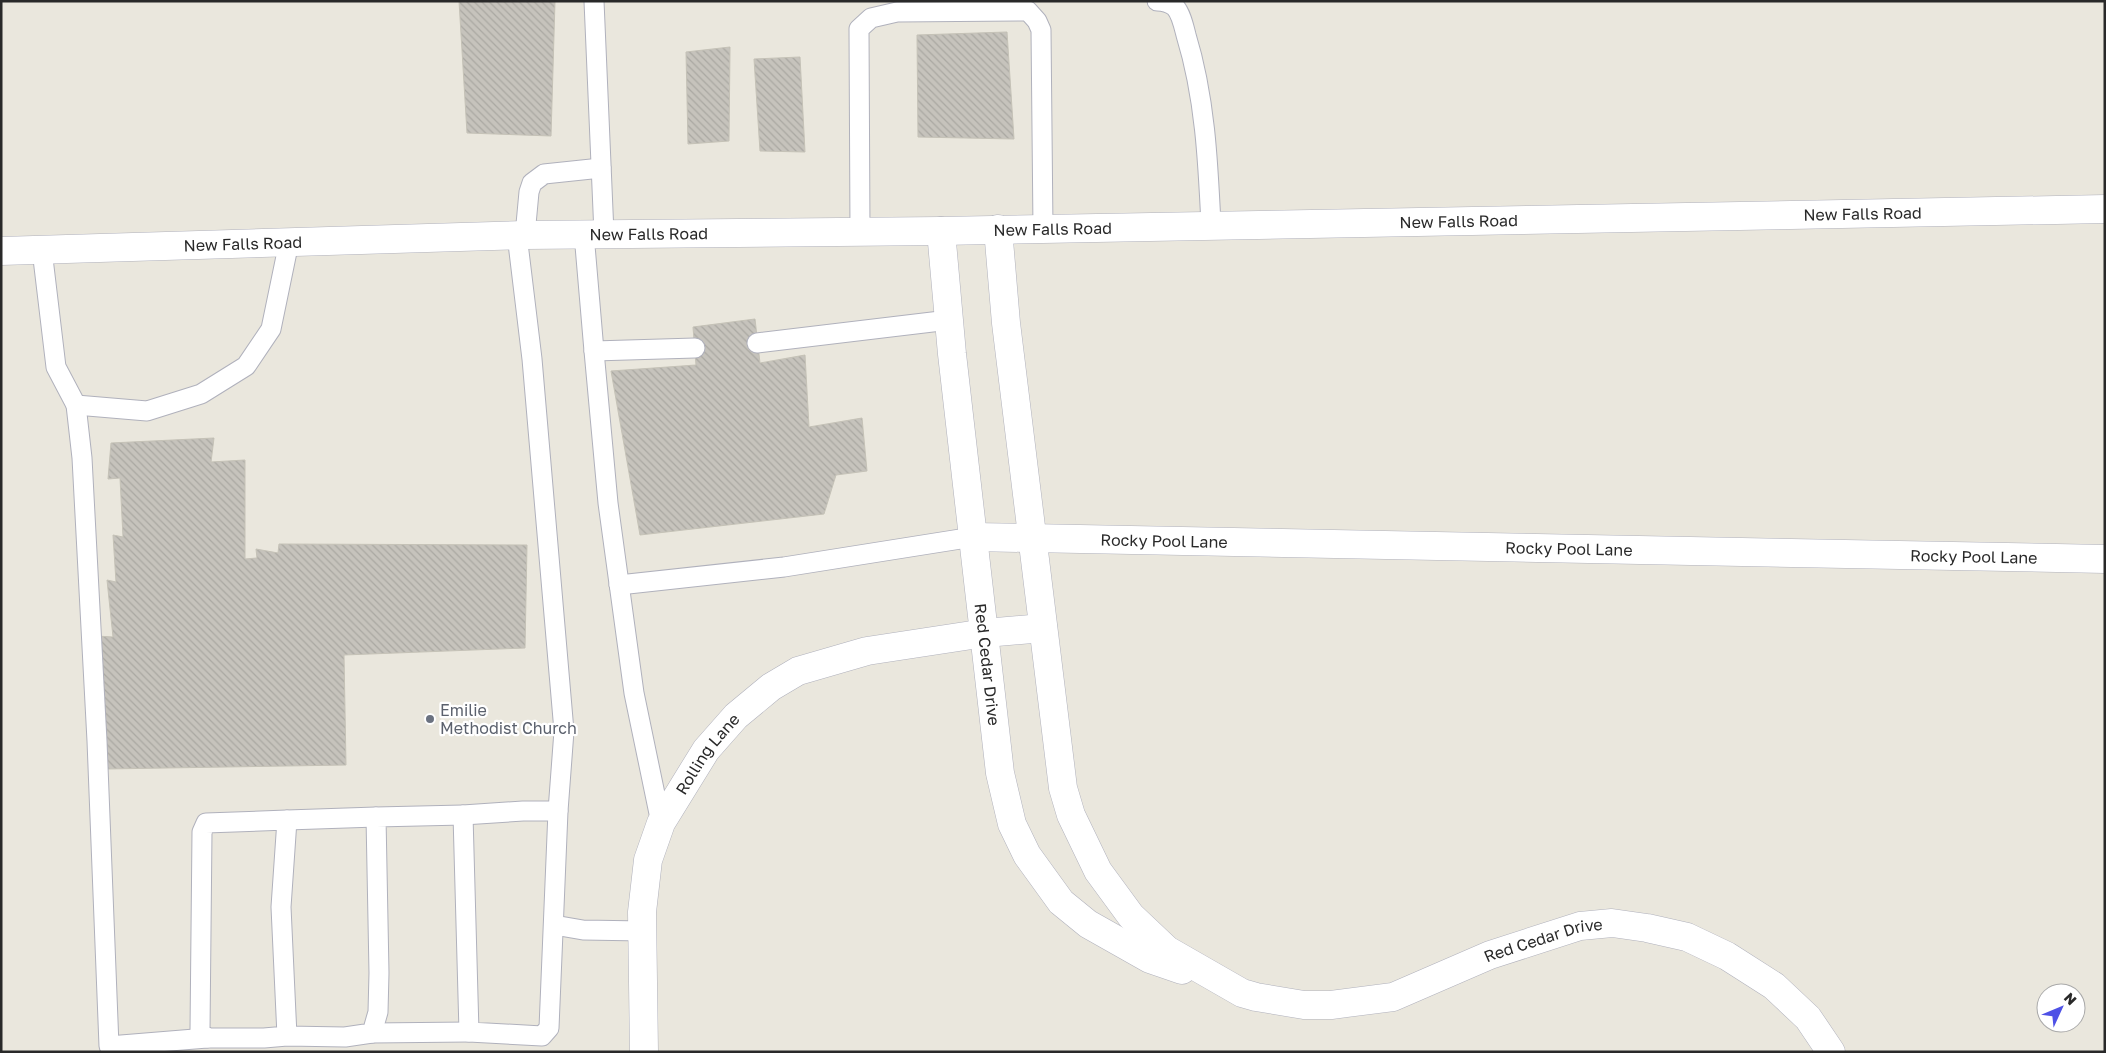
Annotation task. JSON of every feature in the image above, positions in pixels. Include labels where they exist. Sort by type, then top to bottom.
[{"type":"street","name":"New Falls Road","points":[[1,251],[521,235],[941,231],[2105,209]]},
{"type":"street","name":"Red Cedar Drive","points":[[998,229],[1008,332],[1043,628],[1063,788],[1071,816],[1098,871],[1131,916],[1166,950],[1224,984]]},
{"type":"street","name":"Red Cedar Drive","points":[[941,231],[949,320],[1000,772],[1012,824],[1027,855],[1061,902],[1088,924],[1150,959],[1256,997],[1304,1005],[1331,1005],[1393,997],[1490,955],[1580,926],[1612,924],[1647,928],[1687,937],[1727,956],[1774,986],[1808,1018],[1831,1052]]},
{"type":"street","name":"Rocky Pool Lane","points":[[973,537],[1034,540],[2105,559]]},
{"type":"street","name":"Rolling Lane","points":[[644,1052],[642,912],[648,860],[661,823],[706,750],[736,716],[771,688],[798,671],[867,651],[985,633],[1043,628]]},
{"type":"lane","points":[[594,1],[601,168],[594,234],[594,351],[608,503],[634,693],[661,823]]},
{"type":"lane","points":[[1157,1],[1165,2],[1176,8],[1184,27],[1194,62],[1207,150],[1212,225]]},
{"type":"lane","points":[[860,232],[859,30],[871,18],[896,12],[1028,10],[1037,21],[1041,30],[1042,229]]},
{"type":"lane","points":[[42,250],[56,367],[76,405],[82,458],[110,1046],[207,1038],[345,1037],[372,1033],[470,1032],[542,1036],[549,1028],[558,811],[564,731],[521,235],[532,183],[544,174],[601,168]]},
{"type":"lane","points":[[76,405],[147,411],[201,394],[246,366],[271,329],[289,242]]},
{"type":"lane","points":[[757,342],[949,320]]},
{"type":"lane","points":[[594,351],[695,348]]},
{"type":"lane","points":[[619,585],[784,567],[973,537]]},
{"type":"lane","points":[[207,1038],[200,1031],[202,832],[206,823],[558,811]]},
{"type":"lane","points":[[463,815],[470,1032]]},
{"type":"lane","points":[[372,1033],[378,1012],[376,817]]},
{"type":"lane","points":[[287,820],[281,907],[287,1036]]},
{"type":"lane","points":[[554,925],[583,930],[643,931]]},
{"type":"building","points":[[459,1],[555,1],[551,136],[467,133]]},
{"type":"building","points":[[1007,32],[1014,139],[918,137],[917,35]]},
{"type":"building","points":[[730,47],[729,141],[688,144],[686,52]]},
{"type":"building","points":[[800,57],[805,152],[760,151],[754,59]]},
{"type":"building","points":[[755,319],[760,363],[805,355],[809,427],[862,418],[867,471],[836,475],[824,514],[640,535],[611,371],[696,365],[693,327]]},
{"type":"building","points":[[214,438],[211,462],[245,460],[245,559],[257,558],[256,549],[278,553],[279,544],[527,545],[525,648],[344,655],[346,765],[106,769],[96,636],[113,637],[107,580],[116,582],[113,535],[123,537],[120,478],[108,479],[111,443]]},
{"type":"place","name":"Emilie Methodist Church","points":[[430,719]]}]
